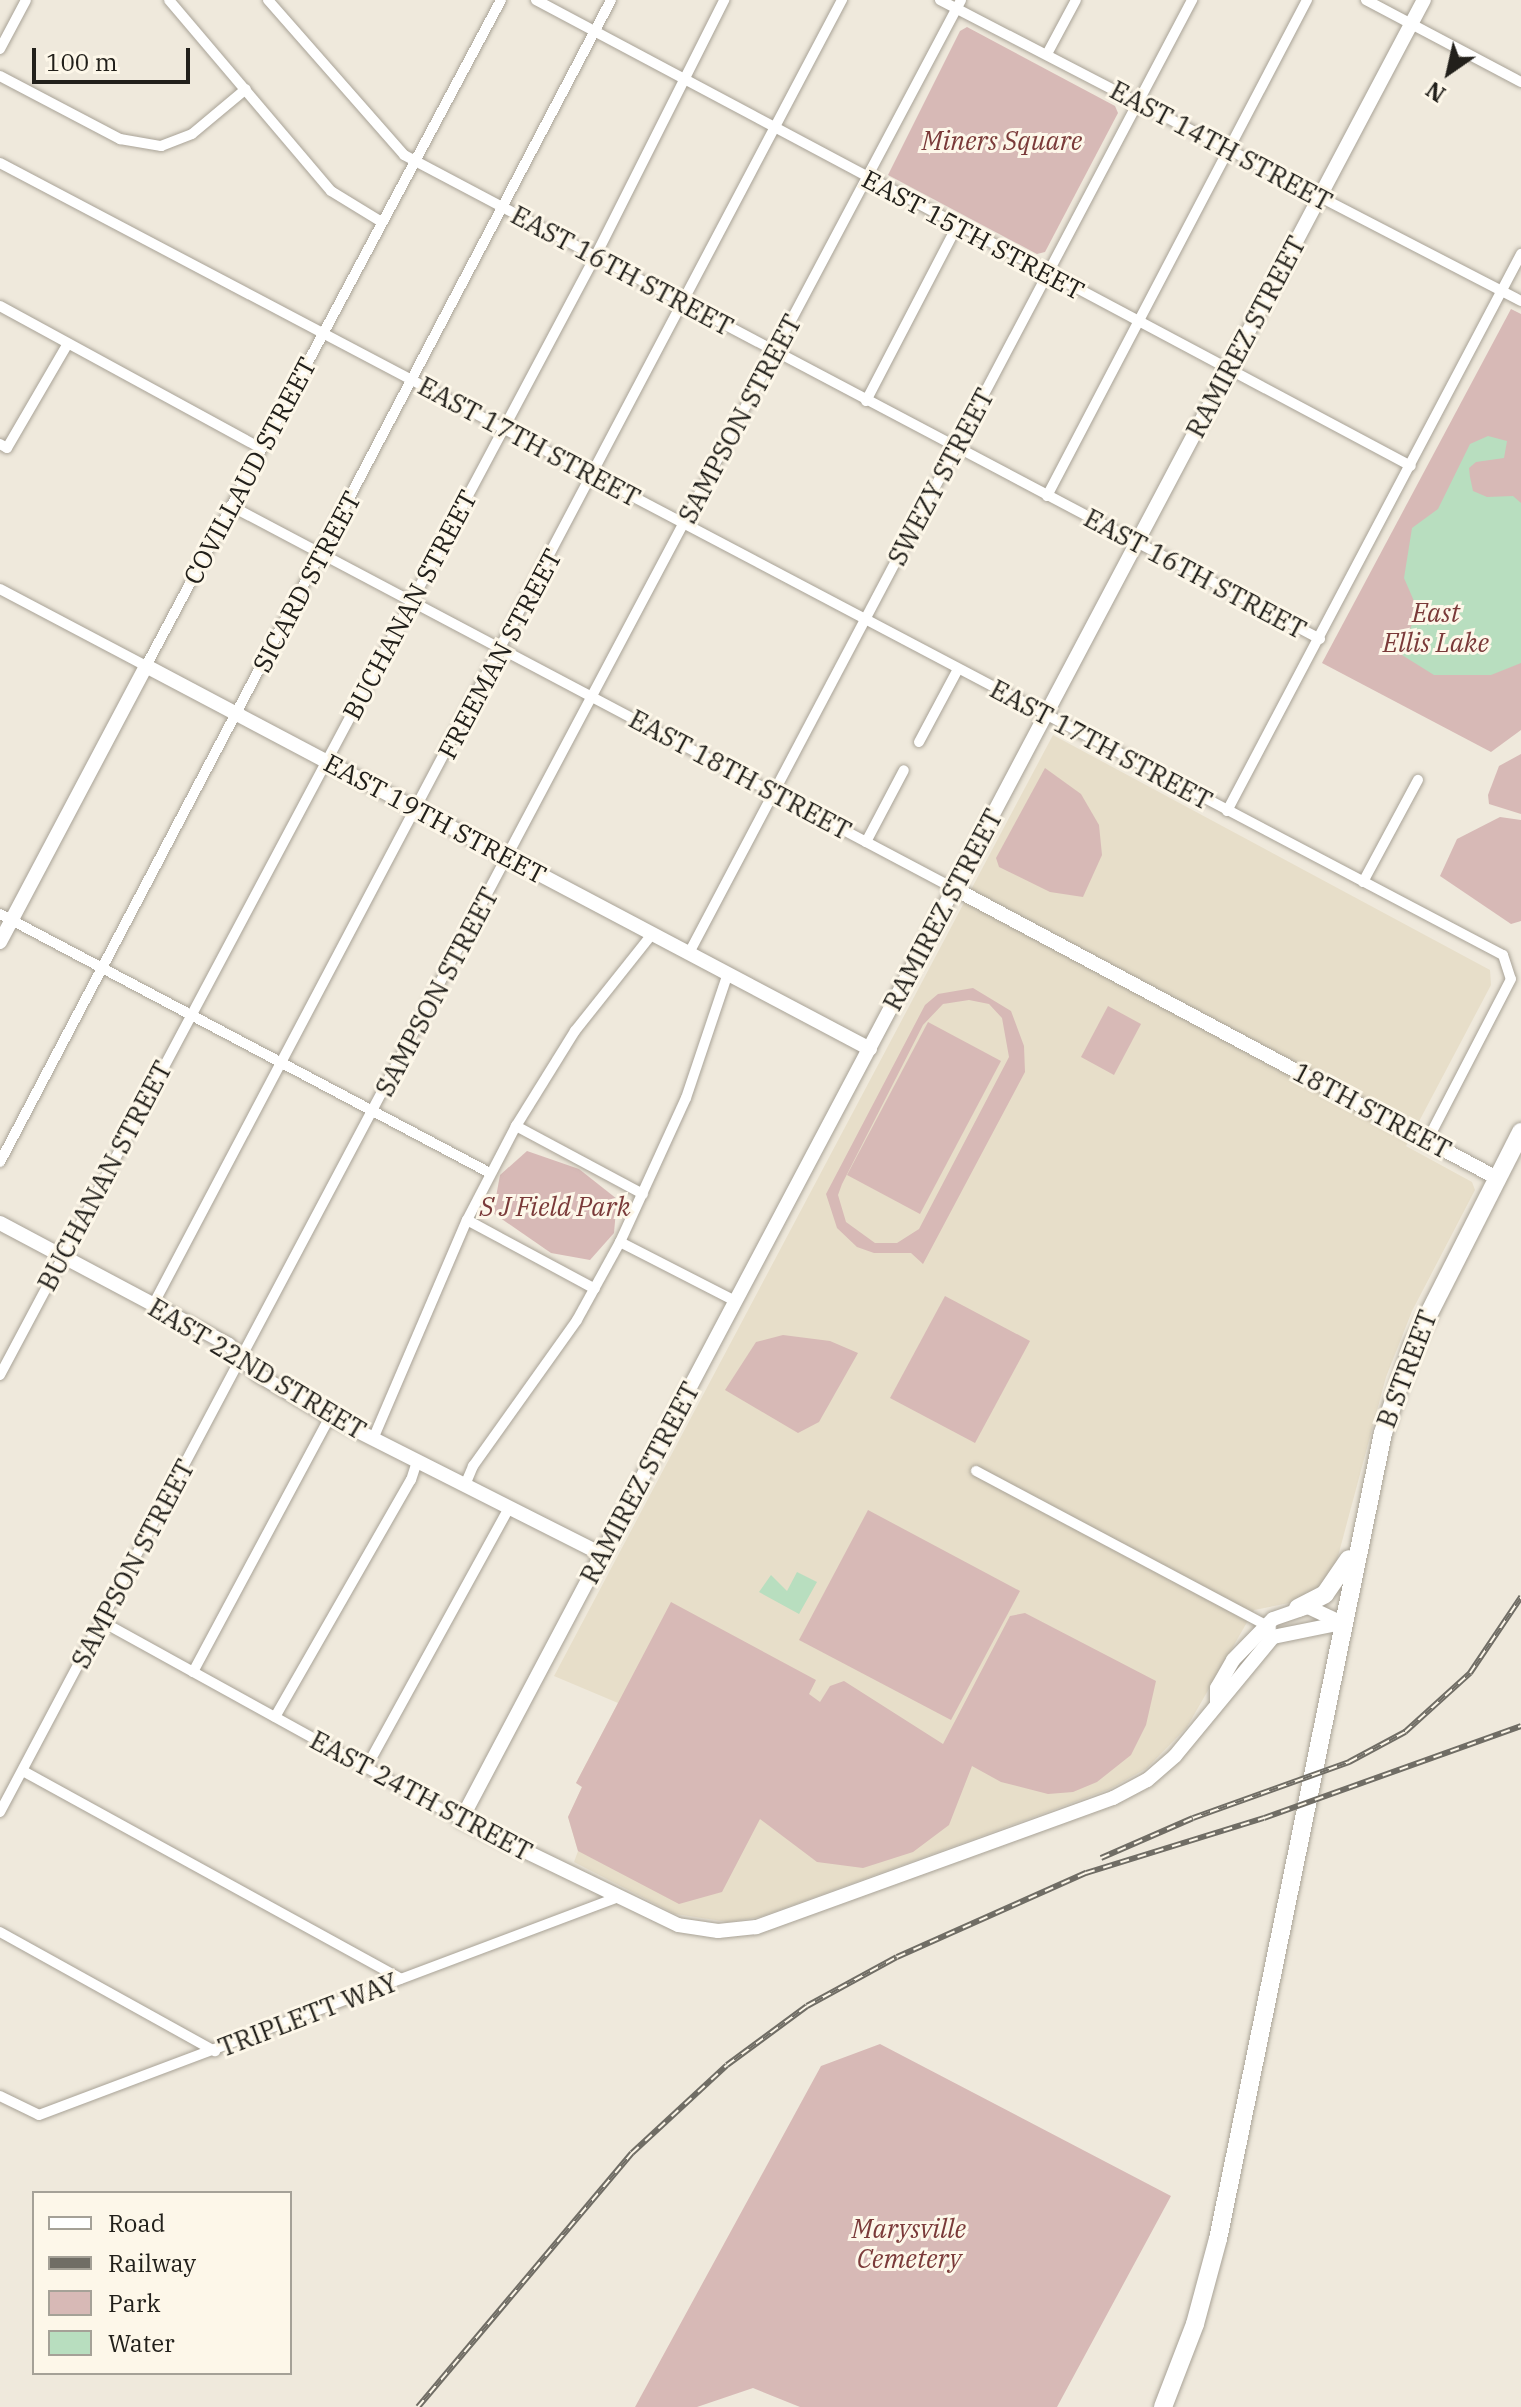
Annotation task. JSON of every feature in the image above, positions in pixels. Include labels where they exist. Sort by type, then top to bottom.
[{"type":"highway","name":"B STREET","points":[[1163,2407],[1195,2324],[1218,2239],[1357,1546],[1401,1374],[1521,1132]]},
{"type":"highway","points":[[1298,1608],[1325,1594],[1357,1546]]},
{"type":"street","points":[[0,49],[26,0]]},
{"type":"street","points":[[169,0],[331,191],[380,221]]},
{"type":"street","name":"EAST 16TH STREET","points":[[268,0],[395,149],[413,160],[1320,639]]},
{"type":"street","name":"COVILLAUD STREET","points":[[0,942],[6,917],[146,666],[380,221],[501,0]]},
{"type":"street","name":"EAST 15TH STREET","points":[[536,0],[866,179],[958,224],[1411,466]]},
{"type":"street","name":"SICARD STREET","points":[[0,1162],[413,382],[611,0]]},
{"type":"street","name":"BUCHANAN STREET","points":[[0,1375],[595,257],[682,78],[724,0]]},
{"type":"street","name":"FREEMAN STREET","points":[[153,1305],[594,477],[842,0]]},
{"type":"street","name":"EAST 14TH STREET","points":[[940,0],[959,3],[1139,103],[1521,301]]},
{"type":"street","points":[[1047,54],[1076,0]]},
{"type":"street","name":"SWEZY STREET","points":[[689,953],[1192,0]]},
{"type":"street","points":[[1047,496],[1307,0]]},
{"type":"street","points":[[1366,0],[1521,82]]},
{"type":"street","name":"RAMIREZ STREET","points":[[461,1820],[1424,0]]},
{"type":"street","name":"SAMPSON STREET","points":[[0,1812],[243,1360],[959,3]]},
{"type":"street","points":[[0,76],[120,139],[161,146],[192,134],[246,89]]},
{"type":"street","name":"EAST 17TH STREET","points":[[0,163],[1046,716],[1498,951],[1511,969],[1507,989],[1427,1141]]},
{"type":"street","points":[[866,401],[958,224]]},
{"type":"street","points":[[1227,811],[1521,254]]},
{"type":"street","points":[[0,306],[262,449]]},
{"type":"street","points":[[4,446],[68,343]]},
{"type":"street","name":"EAST 18TH STREET","points":[[231,506],[1248,1044]]},
{"type":"street","name":"EAST 19TH STREET","points":[[0,589],[870,1049]]},
{"type":"street","points":[[919,742],[958,669]]},
{"type":"street","points":[[866,842],[904,770]]},
{"type":"street","points":[[1363,882],[1418,780]]},
{"type":"street","points":[[6,917],[490,1173]]},
{"type":"street","points":[[373,1439],[386,1420],[467,1220],[516,1126],[575,1031],[653,933]]},
{"type":"street","points":[[465,1485],[473,1466],[595,1289],[620,1242],[697,1071],[728,973]]},
{"type":"street","name":"18TH STREET","points":[[1248,1044],[1497,1178]]},
{"type":"street","points":[[516,1126],[643,1194]]},
{"type":"street","points":[[467,1220],[595,1289]]},
{"type":"street","name":"EAST 22ND STREET","points":[[0,1223],[229,1345],[258,1375],[330,1417],[601,1554]]},
{"type":"street","points":[[620,1242],[737,1302]]},
{"type":"street","points":[[193,1672],[330,1417]]},
{"type":"street","points":[[275,1717],[411,1480],[417,1461]]},
{"type":"street","points":[[976,1471],[1265,1625],[1283,1632],[1342,1623]]},
{"type":"street","points":[[366,1768],[509,1508]]},
{"type":"street","points":[[1217,1703],[1217,1688],[1233,1660],[1265,1625],[1298,1608],[1317,1608],[1342,1623]]},
{"type":"street","name":"EAST 24TH STREET","points":[[101,1621],[461,1820],[616,1898],[678,1925],[718,1931],[756,1927],[1113,1798],[1169,1762],[1217,1703],[1229,1696],[1264,1644],[1283,1632]]},
{"type":"street","points":[[23,1771],[401,1979]]},
{"type":"street","name":"TRIPLETT WAY","points":[[0,2096],[39,2115],[616,1898]]},
{"type":"street","points":[[0,1932],[215,2051]]},
{"type":"shaded area","points":[[1053,735],[1490,970],[1491,985],[1406,1146],[1472,1182],[1475,1190],[1412,1311],[1386,1377],[1333,1575],[1305,1600],[1254,1610],[1187,1727],[1147,1768],[1110,1789],[760,1917],[728,1922],[675,1914],[574,1862],[578,1851],[568,1817],[582,1787],[576,1783],[618,1703],[554,1676]]},
{"type":"green space","name":"Miners Square","points":[[967,27],[1115,106],[1118,113],[1045,252],[1037,254],[888,175],[960,31]]},
{"type":"green space","name":"East Ellis Lake","points":[[1511,309],[1521,314],[1521,730],[1491,752],[1322,663]]},
{"type":"green space","points":[[1521,754],[1521,814],[1489,804],[1488,795],[1499,766]]},
{"type":"green space","points":[[1045,768],[1081,794],[1099,825],[1102,855],[1083,897],[1050,892],[999,867],[996,858]]},
{"type":"green space","points":[[1500,817],[1521,820],[1521,921],[1511,924],[1440,876],[1457,839]]},
{"type":"green space","points":[[973,988],[1011,1011],[1024,1046],[1025,1072],[923,1264],[911,1253],[874,1253],[857,1247],[837,1228],[826,1194],[925,1005],[938,994]],"holes":[[[969,1000],[989,1004],[1002,1018],[1009,1057],[919,1229],[897,1243],[875,1243],[846,1222],[838,1195],[842,1184],[923,1025],[943,1004]]]},
{"type":"green space","points":[[1108,1006],[1141,1024],[1114,1075],[1081,1057]]},
{"type":"green space","points":[[928,1022],[1001,1061],[920,1214],[847,1175]]},
{"type":"green space","name":"S J Field Park","points":[[527,1151],[579,1169],[617,1199],[614,1233],[590,1260],[551,1253],[493,1213],[500,1175]]},
{"type":"green space","points":[[945,1296],[1030,1341],[975,1443],[890,1398]]},
{"type":"green space","points":[[783,1335],[830,1341],[858,1353],[819,1422],[798,1433],[725,1390],[756,1342]]},
{"type":"green space","points":[[868,1510],[1020,1591],[951,1720],[799,1640]]},
{"type":"green space","points":[[671,1602],[816,1680],[809,1694],[820,1702],[830,1686],[844,1681],[943,1744],[1010,1616],[1025,1613],[1156,1681],[1146,1725],[1131,1755],[1097,1782],[1073,1792],[1048,1794],[1001,1782],[972,1766],[949,1825],[913,1852],[863,1868],[817,1862],[760,1819],[722,1892],[679,1904],[578,1851],[568,1817],[582,1787],[576,1783]]},
{"type":"green space","name":"Marysville Cemetery","points":[[880,2044],[1171,2196],[1057,2407],[800,2407],[753,2388],[697,2407],[635,2407],[821,2066]]},
{"type":"water","points":[[1488,436],[1507,441],[1504,458],[1476,462],[1469,468],[1470,477],[1473,491],[1487,497],[1513,496],[1521,503],[1521,663],[1491,675],[1434,675],[1402,655],[1417,608],[1404,578],[1412,528],[1438,509],[1470,444]]},
{"type":"water","points":[[797,1572],[817,1582],[799,1614],[759,1592],[771,1575],[787,1591]]},
{"type":"railway","points":[[1101,1858],[1193,1818],[1349,1762],[1405,1732],[1470,1673],[1521,1597]]},
{"type":"railway","points":[[418,2407],[632,2153],[727,2065],[807,2006],[897,1957],[1086,1873],[1264,1818],[1521,1726]]}]
